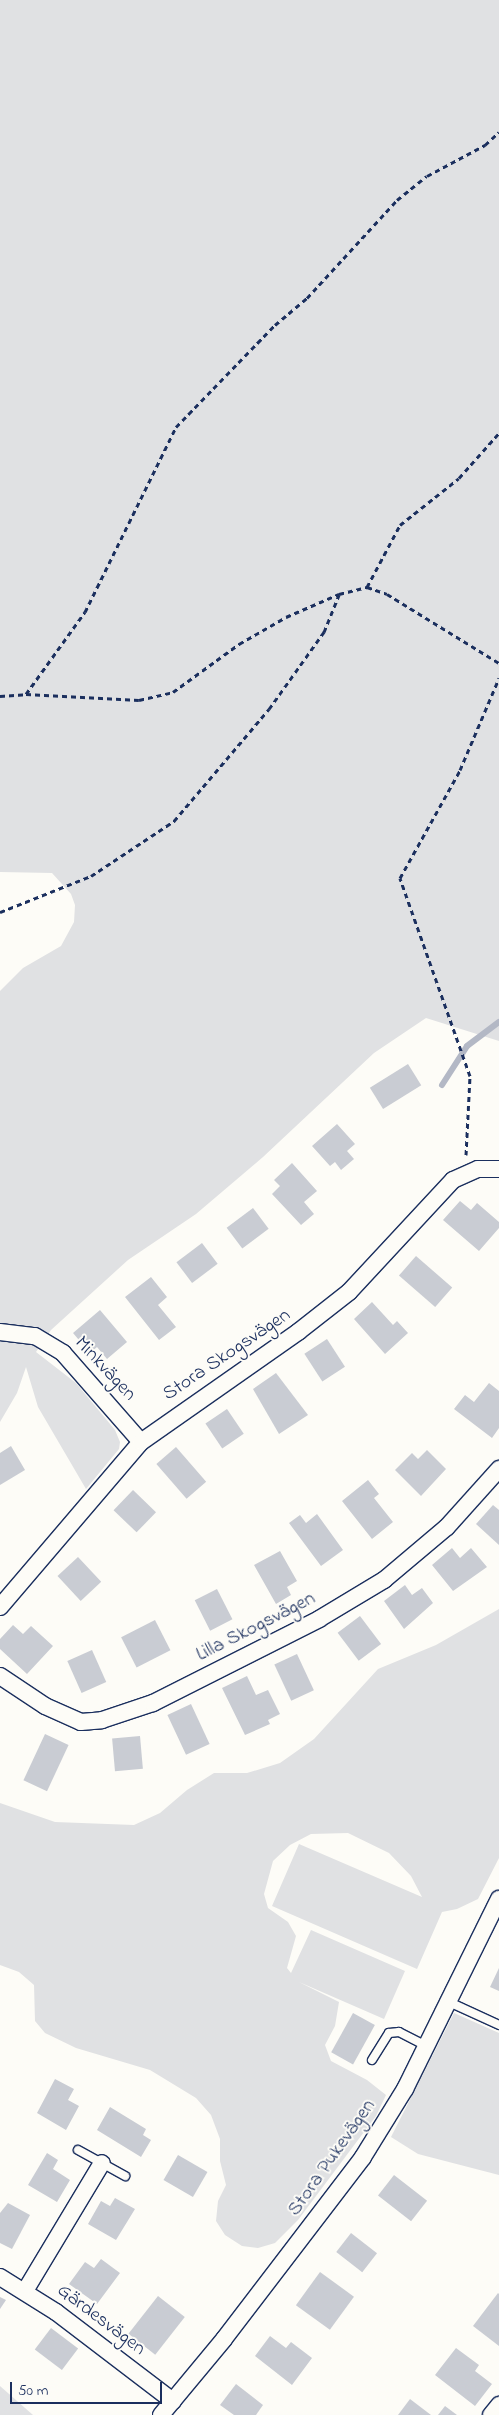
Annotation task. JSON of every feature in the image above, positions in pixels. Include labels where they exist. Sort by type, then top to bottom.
[{"type":"street","points":[[465,1173],[499,1169]]},
{"type":"street","name":"Stora Skogsvägen","points":[[0,1607],[141,1442],[325,1312],[375,1268],[440,1192],[465,1173]]},
{"type":"street","name":"Minkvägen","points":[[0,1332],[35,1336],[62,1353],[141,1442]]},
{"type":"street","name":"Lilla Skogsvägen","points":[[0,1676],[45,1706],[81,1722],[102,1720],[153,1703],[319,1619],[384,1580],[448,1527],[499,1469]]},
{"type":"street","name":"Stora Pukevägen","points":[[161,2415],[363,2157],[427,2046],[499,1899]]},
{"type":"street","points":[[25,2291],[102,2163]]},
{"type":"street","name":"Gärdesvägen","points":[[0,2277],[25,2291],[173,2401]]},
{"type":"street","points":[[491,2415],[499,2405]]},
{"type":"lane","points":[[449,2002],[499,2025]]},
{"type":"lane","points":[[372,2060],[389,2032],[399,2032],[427,2046]]},
{"type":"lane","points":[[78,2150],[125,2176]]},
{"type":"path","points":[[26,694],[84,612],[176,427],[275,325],[307,298],[397,200],[427,176],[485,145],[499,132]]},
{"type":"path","points":[[366,587],[400,525],[459,478],[499,432]]},
{"type":"path","points":[[0,696],[26,694],[139,700],[173,692],[239,644],[286,617],[339,594],[366,587],[387,594],[499,663]]},
{"type":"path","points":[[0,912],[91,876],[174,821],[269,709],[324,632],[339,594]]},
{"type":"path","points":[[465,1173],[470,1076],[400,878],[460,770],[499,678]]},
{"type":"shaded area","points":[[0,0],[499,0],[499,1041],[426,1018],[374,1053],[263,1157],[196,1214],[128,1260],[51,1330],[36,1352],[76,1383],[115,1430],[120,1442],[119,1449],[86,1489],[38,1407],[26,1367],[17,1393],[0,1422],[0,991],[23,968],[61,946],[74,922],[75,905],[71,894],[52,873],[0,872]]},
{"type":"shaded area","points":[[499,1609],[499,1858],[478,1899],[457,1909],[442,1912],[417,1969],[272,1906],[299,1844],[422,1897],[411,1876],[389,1853],[348,1833],[311,1834],[290,1845],[273,1861],[264,1894],[268,1908],[288,1922],[296,1936],[287,1968],[291,1973],[311,1930],[405,1971],[384,2019],[299,1982],[339,2002],[335,2026],[325,2045],[331,2061],[367,2080],[386,2095],[376,2116],[298,2220],[275,2243],[258,2248],[242,2246],[225,2235],[216,2221],[218,2201],[226,2185],[220,2161],[220,2139],[211,2115],[196,2098],[150,2070],[76,2048],[45,2033],[35,2021],[34,1985],[19,1972],[0,1965],[0,1803],[55,1822],[134,1825],[160,1813],[187,1790],[214,1773],[247,1773],[280,1763],[314,1739],[378,1669],[436,1645]]},
{"type":"shaded area","points":[[454,2013],[499,2033],[499,2175],[418,2154],[391,2137]]},
{"type":"shaded area","points":[[0,2386],[33,2415],[0,2415]]},
{"type":"building","points":[[408,1064],[421,1085],[383,1109],[370,1088]]},
{"type":"building","points":[[337,1124],[355,1144],[347,1151],[354,1159],[341,1170],[335,1162],[330,1166],[312,1146]]},
{"type":"building","points":[[292,1163],[317,1191],[304,1202],[314,1214],[301,1225],[272,1194],[280,1186],[274,1180]]},
{"type":"building","points":[[460,1201],[471,1210],[477,1203],[499,1222],[499,1228],[479,1251],[443,1220]]},
{"type":"building","points":[[253,1208],[269,1229],[242,1249],[227,1228]]},
{"type":"building","points":[[202,1243],[218,1264],[192,1283],[176,1262]]},
{"type":"building","points":[[416,1256],[452,1287],[435,1307],[399,1276]]},
{"type":"building","points":[[151,1277],[167,1297],[158,1305],[176,1327],[159,1340],[125,1297]]},
{"type":"building","points":[[372,1302],[393,1325],[397,1321],[408,1333],[385,1354],[354,1319]]},
{"type":"building","points":[[100,1310],[127,1342],[107,1359],[97,1347],[90,1353],[73,1333]]},
{"type":"building","points":[[327,1339],[345,1367],[322,1381],[304,1354]]},
{"type":"building","points":[[276,1373],[308,1415],[279,1434],[253,1389]]},
{"type":"building","points":[[489,1383],[499,1391],[499,1428],[492,1438],[454,1409],[465,1395],[474,1402]]},
{"type":"building","points":[[227,1409],[244,1434],[222,1448],[205,1424]]},
{"type":"building","points":[[11,1446],[25,1470],[0,1485],[0,1453]]},
{"type":"building","points":[[176,1447],[206,1482],[187,1499],[156,1464]]},
{"type":"building","points":[[427,1450],[446,1469],[421,1496],[395,1470],[412,1453],[418,1459]]},
{"type":"building","points":[[368,1480],[379,1494],[374,1498],[393,1522],[372,1539],[342,1501]]},
{"type":"building","points":[[133,1490],[156,1512],[137,1532],[114,1510]]},
{"type":"building","points":[[493,1505],[499,1510],[499,1545],[476,1524]]},
{"type":"building","points":[[317,1514],[343,1550],[321,1566],[289,1523],[300,1515],[306,1523]]},
{"type":"building","points":[[452,1548],[460,1558],[471,1548],[487,1567],[453,1591],[432,1565]]},
{"type":"building","points":[[280,1551],[297,1581],[287,1587],[291,1595],[276,1604],[254,1565]]},
{"type":"building","points":[[78,1557],[101,1582],[81,1601],[58,1576]]},
{"type":"building","points":[[405,1585],[412,1595],[422,1588],[433,1603],[404,1629],[384,1601]]},
{"type":"building","points":[[217,1589],[232,1619],[210,1631],[195,1600]]},
{"type":"building","points":[[360,1616],[381,1644],[359,1661],[338,1633]]},
{"type":"building","points":[[155,1620],[170,1650],[137,1668],[121,1637]]},
{"type":"building","points":[[13,1625],[23,1634],[31,1626],[53,1646],[27,1674],[0,1649],[0,1639]]},
{"type":"building","points":[[92,1650],[106,1682],[82,1693],[67,1661]]},
{"type":"building","points":[[297,1654],[314,1690],[291,1701],[274,1665]]},
{"type":"building","points":[[247,1676],[256,1695],[268,1690],[280,1714],[268,1720],[270,1724],[245,1735],[222,1688]]},
{"type":"building","points":[[191,1704],[210,1744],[186,1755],[167,1715]]},
{"type":"building","points":[[45,1734],[69,1745],[47,1791],[23,1780]]},
{"type":"building","points":[[140,1736],[143,1769],[115,1771],[112,1738]]},
{"type":"building","points":[[499,1968],[499,1991],[490,1987]]},
{"type":"building","points":[[353,2013],[375,2025],[353,2064],[331,2052]]},
{"type":"building","points":[[55,2079],[74,2089],[68,2100],[79,2106],[66,2130],[37,2113]]},
{"type":"building","points":[[110,2107],[146,2129],[143,2135],[151,2140],[141,2157],[97,2130]]},
{"type":"building","points":[[47,2153],[58,2160],[53,2169],[70,2180],[57,2202],[28,2185]]},
{"type":"building","points":[[178,2155],[207,2172],[193,2197],[164,2180]]},
{"type":"building","points":[[394,2175],[427,2201],[411,2221],[378,2195]]},
{"type":"building","points":[[115,2198],[135,2209],[116,2240],[88,2224],[101,2201],[110,2206]]},
{"type":"building","points":[[8,2203],[30,2215],[12,2249],[0,2243],[0,2213]]},
{"type":"building","points":[[351,2233],[377,2253],[362,2272],[336,2252]]},
{"type":"building","points":[[101,2259],[120,2273],[97,2304],[69,2284],[85,2262],[94,2268]]},
{"type":"building","points":[[320,2272],[354,2297],[330,2330],[296,2305]]},
{"type":"building","points":[[499,2294],[499,2346],[473,2326]]},
{"type":"building","points":[[158,2296],[185,2317],[155,2355],[128,2334]]},
{"type":"building","points":[[0,2297],[6,2300],[0,2309]]},
{"type":"building","points":[[51,2328],[78,2348],[62,2370],[35,2350]]},
{"type":"building","points":[[270,2336],[286,2348],[291,2342],[312,2358],[292,2385],[255,2356]]},
{"type":"building","points":[[456,2348],[479,2365],[475,2371],[492,2384],[475,2406],[435,2375]]},
{"type":"building","points":[[236,2384],[263,2405],[256,2415],[234,2415],[220,2405]]},
{"type":"building","points":[[410,2399],[431,2415],[398,2415]]},
{"type":"building","points":[[445,2406],[457,2415],[438,2415]]},
{"type":"waterway","points":[[442,1085],[467,1046],[499,1022]]}]
